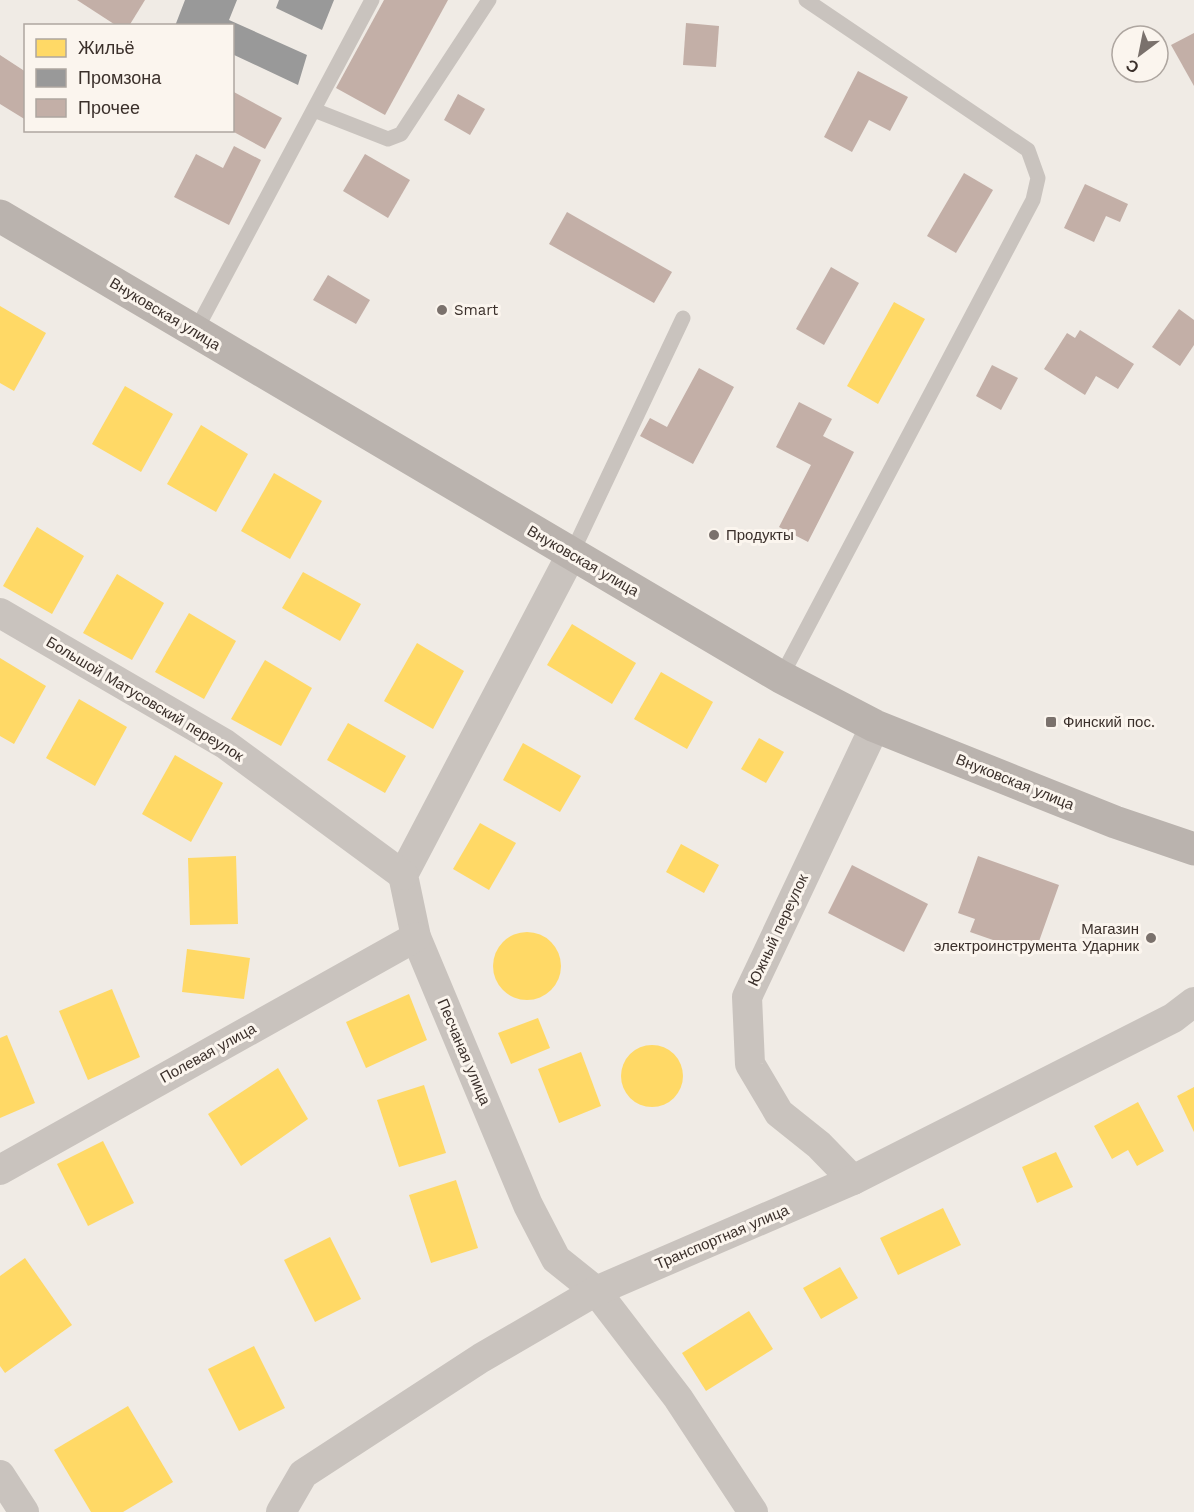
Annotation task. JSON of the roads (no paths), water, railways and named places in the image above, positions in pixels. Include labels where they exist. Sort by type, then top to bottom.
[{"type":"main road","name":"Внуковская улица","points":[[0,216],[781,677],[874,726],[1115,822],[1194,849]]},
{"type":"street","points":[[403,875],[571,555]]},
{"type":"street","name":"Большой Матусовский переулок","points":[[0,613],[225,744],[403,875]]},
{"type":"street","name":"Южный переулок","points":[[853,1180],[819,1145],[779,1113],[750,1064],[747,997],[874,726]]},
{"type":"street","name":"Песчаная улица","points":[[403,875],[416,937],[528,1205],[556,1259],[596,1291],[678,1398],[753,1512]]},
{"type":"street","name":"Полевая улица","points":[[0,1170],[416,937]]},
{"type":"street","name":"Транспортная улица","points":[[281,1512],[303,1474],[481,1358],[596,1291],[853,1180],[1173,1018],[1194,1002]]},
{"type":"street","points":[[0,1475],[24,1512]]},
{"type":"lane","points":[[195,332],[372,0]]},
{"type":"lane","points":[[314,110],[388,139],[401,134],[489,0]]},
{"type":"lane","points":[[781,677],[1033,200],[1038,178],[1028,150],[806,0]]},
{"type":"lane","points":[[571,555],[683,318]]},
{"type":"place","name":"Smart","points":[[442,310]]},
{"type":"place","name":"Продукты","points":[[714,535]]},
{"type":"place","name":"Финский пос.","points":[[1051,722]]},
{"type":"place","name":"Магазин электроинструмента Ударник","points":[[1151,938]]}]
